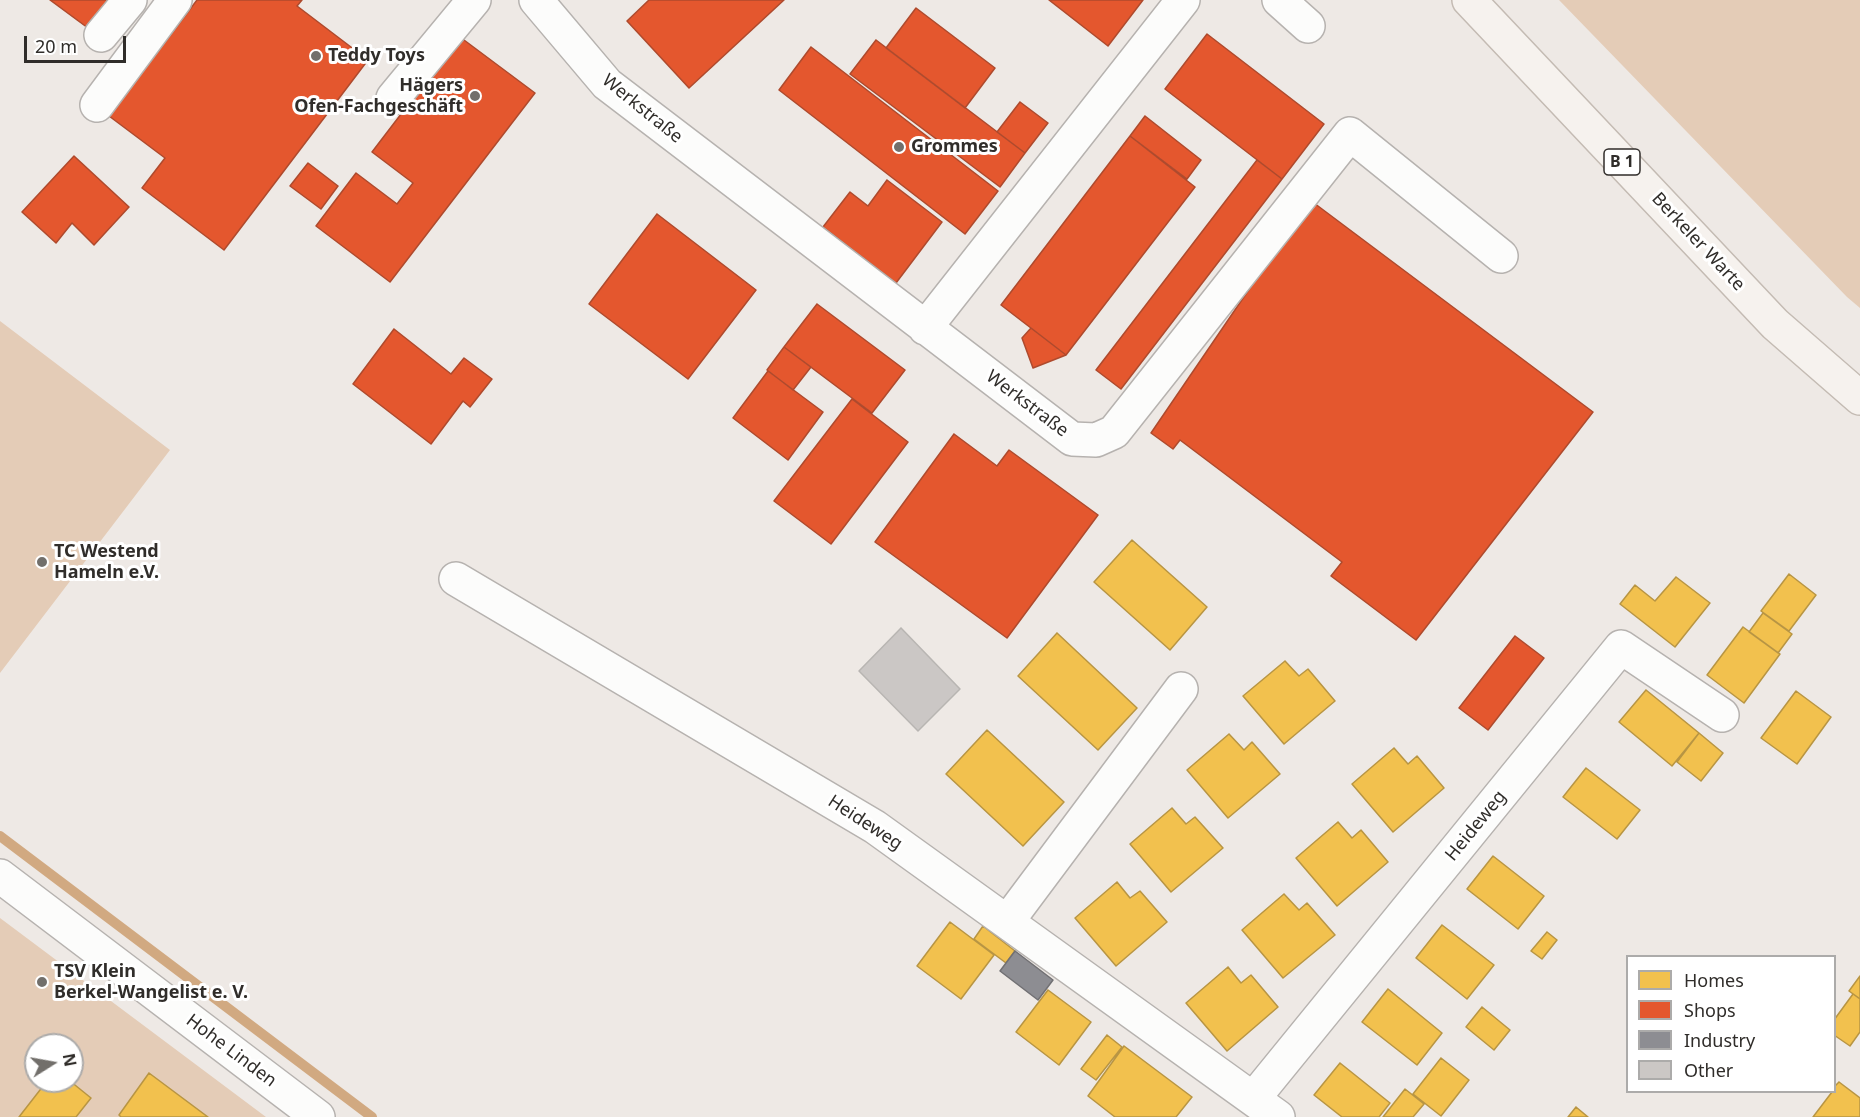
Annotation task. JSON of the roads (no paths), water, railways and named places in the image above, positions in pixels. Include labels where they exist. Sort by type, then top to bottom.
[{"type":"main road","name":"Berkeler Warte","points":[[1469,0],[1775,324],[1860,398]]},
{"type":"street","points":[[101,35],[130,0]]},
{"type":"street","points":[[97,105],[175,0]]},
{"type":"street","points":[[393,98],[474,0]]},
{"type":"street","name":"Werkstraße","points":[[536,0],[607,84],[1072,439],[1096,440],[1114,432],[1350,134],[1501,256]]},
{"type":"street","points":[[925,328],[1183,0]]},
{"type":"street","points":[[1279,0],[1308,26]]},
{"type":"street","name":"Heideweg","points":[[456,579],[875,827],[1266,1108],[1621,647],[1722,715]]},
{"type":"street","points":[[1007,922],[1181,689]]},
{"type":"street","name":"Hohe Linden","points":[[0,876],[318,1117]]},
{"type":"waterway","points":[[0,836],[372,1117]]},
{"type":"place","name":"Teddy Toys","points":[[316,56]]},
{"type":"place","name":"Hägers Ofen-Fachgeschäft","points":[[475,96]]},
{"type":"place","name":"Grommes","points":[[899,147]]},
{"type":"place","name":"TC Westend Hameln e.V.","points":[[42,562]]},
{"type":"place","name":"TSV Klein Berkel-Wangelist e. V.","points":[[42,982]]}]
